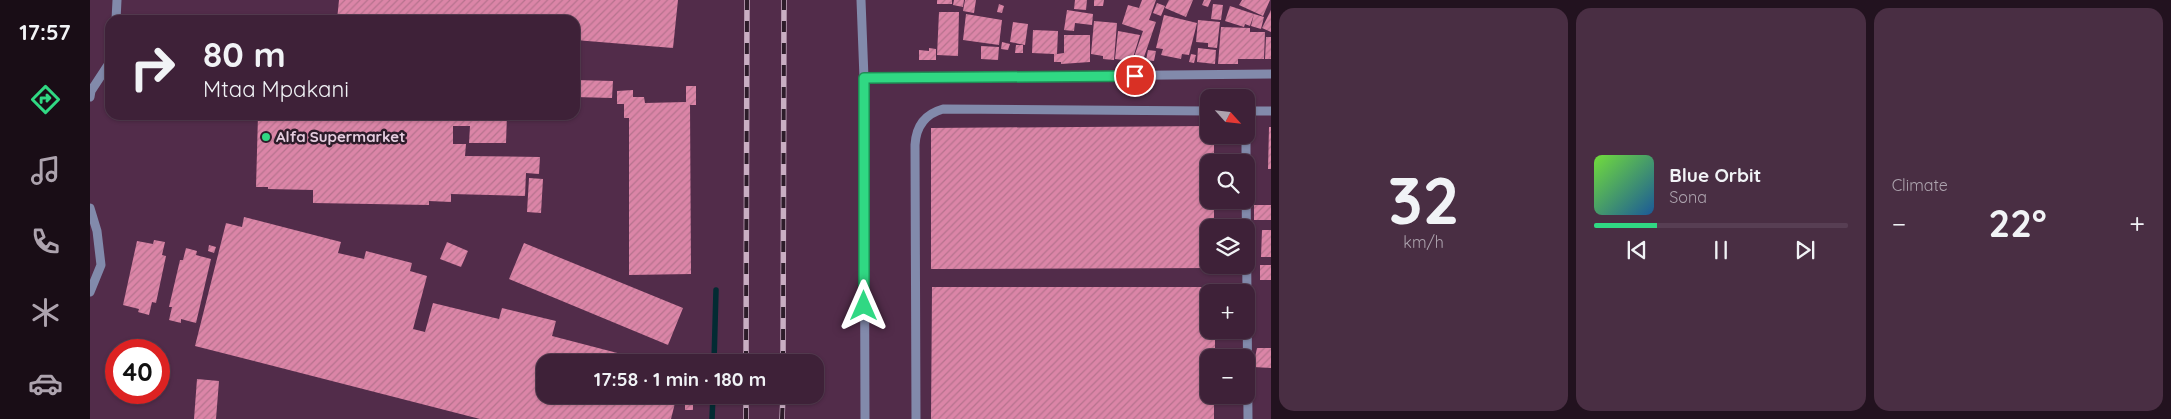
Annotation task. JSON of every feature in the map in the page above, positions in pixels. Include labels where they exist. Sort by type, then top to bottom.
[{"type":"street","points":[[116,15],[117,0]]},
{"type":"street","points":[[861,0],[864,78],[865,419]]},
{"type":"street","points":[[90,97],[91,91],[105,70]]},
{"type":"street","points":[[864,78],[1271,74]]},
{"type":"street","points":[[916,419],[914,145],[915,134],[925,119],[932,112],[943,108],[1200,111]]},
{"type":"street","points":[[1255,111],[1271,112]]},
{"type":"street","points":[[90,208],[97,231],[101,266],[90,292]]},
{"type":"street","points":[[1246,209],[1248,419]]},
{"type":"building","points":[[339,0],[678,0],[673,48],[580,40],[580,15],[338,15]]},
{"type":"building","points":[[937,0],[952,0],[952,4],[937,4]]},
{"type":"building","points":[[954,0],[964,0],[963,7],[953,5]]},
{"type":"building","points":[[965,0],[976,0],[974,13],[963,11]]},
{"type":"building","points":[[1075,0],[1087,0],[1086,10],[1074,9]]},
{"type":"building","points":[[1094,0],[1104,0],[1103,6],[1094,6]]},
{"type":"building","points":[[1142,0],[1156,0],[1149,20],[1156,22],[1142,63],[1133,60],[1143,31],[1122,24],[1128,5],[1139,8]]},
{"type":"building","points":[[1169,0],[1193,0],[1186,17],[1165,8]]},
{"type":"building","points":[[1204,0],[1211,0],[1208,7],[1202,5]]},
{"type":"building","points":[[1242,0],[1270,0],[1263,16],[1239,5]]},
{"type":"building","points":[[1157,3],[1165,6],[1161,16],[1153,13]]},
{"type":"building","points":[[999,4],[1004,6],[1002,13],[997,12]]},
{"type":"building","points":[[1213,4],[1223,5],[1221,20],[1211,19]]},
{"type":"building","points":[[1230,6],[1254,14],[1250,26],[1245,24],[1244,27],[1225,21]]},
{"type":"building","points":[[1067,10],[1093,14],[1092,25],[1075,23],[1074,31],[1064,30]]},
{"type":"building","points":[[1271,10],[1271,32],[1262,28]]},
{"type":"building","points":[[939,12],[959,12],[958,56],[937,55]]},
{"type":"building","points":[[966,14],[1002,20],[999,45],[963,40]]},
{"type":"building","points":[[1254,14],[1264,17],[1261,29],[1251,26]]},
{"type":"building","points":[[1164,15],[1197,23],[1189,55],[1182,54],[1181,59],[1161,55],[1163,49],[1156,48]]},
{"type":"building","points":[[1198,20],[1220,22],[1217,48],[1208,47],[1208,43],[1196,42]]},
{"type":"building","points":[[1094,21],[1117,23],[1114,60],[1103,59],[1103,56],[1091,54]]},
{"type":"building","points":[[1013,22],[1028,24],[1025,45],[1010,42]]},
{"type":"building","points":[[1221,27],[1250,28],[1250,32],[1265,32],[1264,59],[1238,59],[1238,64],[1218,64]]},
{"type":"building","points":[[1033,30],[1058,31],[1057,54],[1064,53],[1064,35],[1090,35],[1090,62],[1061,64],[1061,62],[1054,62],[1054,54],[1032,53]]},
{"type":"building","points":[[1118,31],[1140,35],[1132,61],[1115,59]]},
{"type":"building","points":[[1266,37],[1271,37],[1271,59],[1265,59]]},
{"type":"building","points":[[1002,42],[1010,44],[1008,50],[1001,49]]},
{"type":"building","points":[[1016,45],[1023,45],[1023,53],[1015,53]]},
{"type":"building","points":[[981,46],[999,47],[998,60],[981,59]]},
{"type":"building","points":[[929,48],[936,49],[936,60],[919,60],[919,50],[929,51]]},
{"type":"building","points":[[1198,48],[1216,50],[1215,64],[1197,62]]},
{"type":"building","points":[[1148,50],[1156,51],[1154,61],[1146,60]]},
{"type":"building","points":[[1191,54],[1196,55],[1194,63],[1189,62]]},
{"type":"building","points":[[580,80],[613,81],[612,98],[580,97]]},
{"type":"building","points":[[686,86],[696,86],[696,105],[690,105],[691,274],[629,275],[629,118],[624,118],[624,104],[617,104],[617,91],[633,90],[633,97],[644,97],[645,103],[686,102]]},
{"type":"building","points":[[258,120],[507,120],[506,143],[469,143],[470,126],[453,126],[453,144],[466,144],[465,156],[540,157],[539,174],[526,173],[525,196],[451,194],[451,202],[429,201],[429,205],[313,203],[313,190],[256,187]]},
{"type":"building","points":[[1200,126],[1200,144],[1214,144],[1214,154],[1200,154],[1200,209],[1214,209],[1214,219],[1200,219],[1200,268],[931,269],[931,128]]},
{"type":"building","points":[[1269,127],[1271,127],[1271,169],[1268,169]]},
{"type":"building","points":[[529,178],[543,179],[541,213],[527,212]]},
{"type":"building","points":[[1255,205],[1271,205],[1271,220],[1254,219]]},
{"type":"building","points":[[244,217],[341,242],[338,253],[364,259],[366,251],[412,263],[410,271],[427,276],[413,329],[425,332],[433,303],[499,319],[502,308],[556,321],[552,336],[621,354],[536,354],[536,404],[675,404],[671,419],[480,419],[195,346],[226,223],[242,227]]},
{"type":"building","points":[[1262,230],[1271,230],[1271,257],[1261,257]]},
{"type":"building","points":[[154,240],[165,242],[162,255],[166,256],[156,303],[152,302],[149,315],[138,312],[139,309],[123,305],[137,241],[153,244]]},
{"type":"building","points":[[447,242],[468,251],[461,267],[440,259]]},
{"type":"building","points":[[524,243],[683,308],[668,345],[509,279]]},
{"type":"building","points":[[209,245],[216,247],[214,253],[208,251]]},
{"type":"building","points":[[186,248],[197,251],[196,255],[211,259],[196,323],[181,319],[181,323],[169,320],[172,307],[169,307],[180,260],[183,260]]},
{"type":"building","points":[[1260,265],[1271,265],[1271,280],[1260,280]]},
{"type":"building","points":[[932,287],[1200,287],[1200,339],[1215,339],[1215,349],[1200,349],[1200,404],[1214,404],[1214,419],[931,419]]},
{"type":"building","points":[[1257,348],[1271,348],[1271,368],[1255,367]]},
{"type":"building","points":[[197,379],[219,381],[216,419],[194,419]]},
{"type":"building","points":[[685,404],[693,404],[693,410],[685,410]]},
{"type":"waterway","points":[[714,354],[716,290]]},
{"type":"waterway","points":[[712,419],[713,404]]},
{"type":"railway","points":[[746,354],[747,0]]},
{"type":"railway","points":[[783,354],[784,0]]},
{"type":"railway","points":[[746,404],[746,419]]},
{"type":"railway","points":[[782,419],[783,404]]},
{"type":"place","name":"Alfa Supermarket","points":[[266,137]]},
{"type":"route","points":[[864,306],[864,78],[1135,76]]}]
